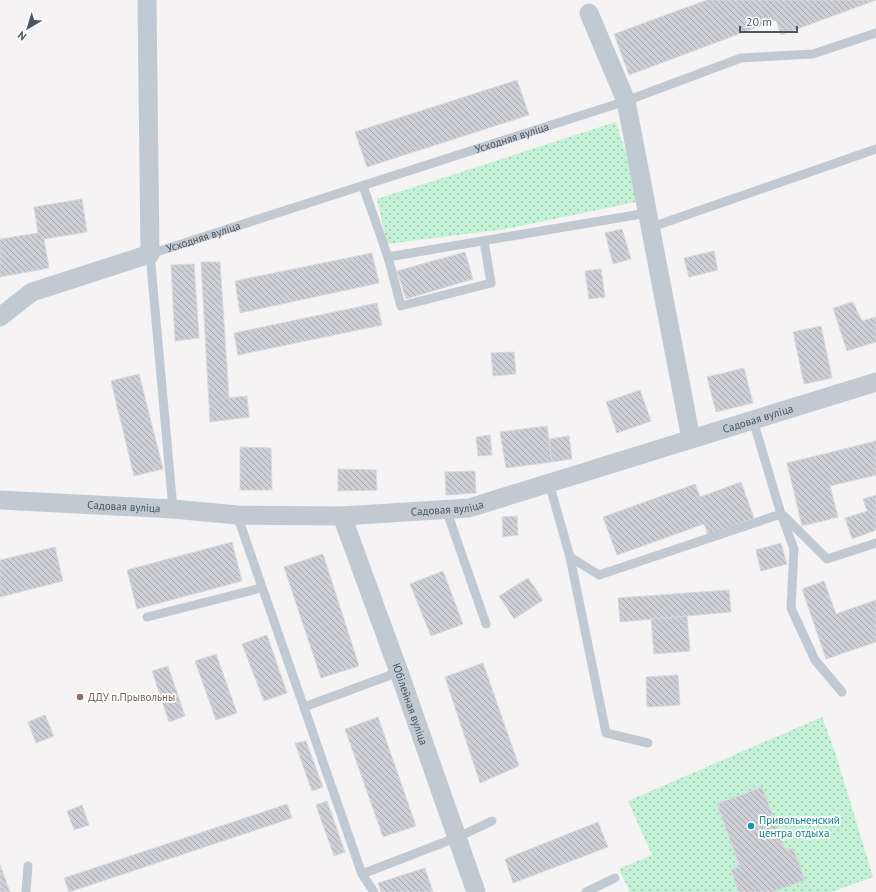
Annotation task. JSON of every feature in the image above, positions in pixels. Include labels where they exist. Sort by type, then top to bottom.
[{"type":"street","name":"Усходняя вуліца","points":[[0,317],[32,292],[150,254],[147,0]]},
{"type":"street","points":[[589,13],[626,101],[691,439]]},
{"type":"street","name":"Садовая вуліца","points":[[0,500],[173,509],[237,515],[342,516],[468,508],[876,382]]},
{"type":"street","name":"Юбілейная вуліца","points":[[342,516],[400,672],[476,892]]},
{"type":"lane","name":"Усходняя вуліца","points":[[150,254],[626,101],[742,58],[813,54],[876,33]]},
{"type":"lane","points":[[388,257],[484,241],[648,220],[876,149]]},
{"type":"lane","points":[[363,186],[388,257],[402,306],[491,283],[484,241]]},
{"type":"lane","points":[[150,254],[173,509]]},
{"type":"lane","points":[[752,420],[781,514],[794,549],[791,608],[815,660],[842,692]]},
{"type":"lane","points":[[549,483],[570,557],[606,733],[648,743]]},
{"type":"lane","points":[[446,509],[486,624]]},
{"type":"lane","points":[[781,514],[827,559],[876,543]]},
{"type":"lane","points":[[570,557],[599,575],[781,514]]},
{"type":"lane","points":[[237,515],[261,588],[362,874],[374,892]]},
{"type":"lane","points":[[147,617],[261,588]]},
{"type":"lane","points":[[304,707],[400,672]]},
{"type":"lane","points":[[362,874],[458,837],[492,821]]},
{"type":"lane","points":[[26,892],[28,866]]},
{"type":"lane","points":[[586,892],[615,878]]},
{"type":"green space","points":[[616,122],[641,201],[505,229],[387,244],[377,199]]},
{"type":"green space","points":[[822,717],[835,752],[873,877],[831,892],[630,892],[619,869],[652,855],[628,801]]},
{"type":"building","points":[[707,0],[876,0],[781,35],[776,20],[629,75],[614,34]]},
{"type":"building","points":[[517,80],[529,115],[367,167],[355,132]]},
{"type":"building","points":[[82,199],[87,232],[44,239],[49,268],[0,277],[0,239],[38,233],[34,207]]},
{"type":"building","points":[[622,229],[631,259],[613,264],[605,233]]},
{"type":"building","points":[[714,251],[718,270],[689,277],[684,258]]},
{"type":"building","points":[[465,252],[473,279],[406,299],[397,271]]},
{"type":"building","points":[[372,253],[379,283],[240,313],[235,281]]},
{"type":"building","points":[[201,262],[220,262],[229,398],[247,396],[249,417],[210,422]]},
{"type":"building","points":[[194,264],[199,338],[175,341],[171,265]]},
{"type":"building","points":[[601,269],[605,297],[589,299],[585,271]]},
{"type":"building","points":[[853,302],[862,321],[876,317],[876,342],[847,351],[833,308]]},
{"type":"building","points":[[377,303],[382,325],[238,355],[234,333]]},
{"type":"building","points":[[821,326],[832,378],[804,384],[793,332]]},
{"type":"building","points":[[514,352],[516,374],[493,376],[491,353]]},
{"type":"building","points":[[744,368],[753,403],[716,412],[707,377]]},
{"type":"building","points":[[139,374],[163,469],[134,476],[111,381]]},
{"type":"building","points":[[640,390],[651,421],[617,433],[606,402]]},
{"type":"building","points":[[547,426],[552,462],[506,468],[500,432]]},
{"type":"building","points":[[490,435],[492,455],[478,456],[476,437]]},
{"type":"building","points":[[569,436],[572,459],[552,462],[549,439]]},
{"type":"building","points":[[876,441],[876,475],[830,486],[838,517],[802,526],[787,463]]},
{"type":"building","points":[[240,447],[271,448],[272,490],[240,490]]},
{"type":"building","points":[[338,469],[376,470],[377,490],[338,491]]},
{"type":"building","points":[[475,471],[476,493],[446,495],[445,472]]},
{"type":"building","points":[[741,482],[754,518],[708,535],[704,524],[617,555],[603,517],[695,484],[700,497]]},
{"type":"building","points":[[876,495],[876,530],[852,539],[845,518],[867,511],[863,499]]},
{"type":"building","points":[[517,516],[518,535],[503,537],[502,517]]},
{"type":"building","points":[[232,542],[242,581],[137,609],[127,570]]},
{"type":"building","points":[[781,543],[787,564],[761,571],[756,550]]},
{"type":"building","points":[[55,547],[63,581],[0,597],[0,560]]},
{"type":"building","points":[[323,554],[359,666],[321,678],[284,567]]},
{"type":"building","points":[[443,571],[463,624],[431,636],[410,584]]},
{"type":"building","points":[[528,578],[543,600],[514,619],[499,596]]},
{"type":"building","points":[[824,581],[836,614],[876,600],[876,642],[826,659],[802,589]]},
{"type":"building","points":[[729,590],[731,612],[620,622],[618,598]]},
{"type":"building","points":[[687,616],[690,651],[654,654],[651,619]]},
{"type":"building","points":[[267,635],[287,693],[264,701],[242,644]]},
{"type":"building","points":[[216,654],[237,713],[216,720],[195,661]]},
{"type":"building","points":[[483,663],[519,766],[480,783],[445,677]]},
{"type":"building","points":[[168,666],[185,716],[169,722],[152,671]]},
{"type":"building","points":[[678,675],[680,705],[647,707],[646,677]]},
{"type":"building","points":[[45,715],[54,736],[36,743],[28,722]]},
{"type":"building","points":[[378,717],[416,826],[383,837],[345,729]]},
{"type":"building","points":[[306,741],[323,787],[312,791],[295,743]]},
{"type":"building","name":"Привольненский центра отдыха","points":[[762,787],[786,851],[793,848],[805,880],[773,892],[739,892],[731,870],[740,867],[717,804]]},
{"type":"building","points":[[327,801],[345,852],[334,856],[316,805]]},
{"type":"building","points":[[287,804],[292,818],[69,892],[64,878]]},
{"type":"building","points":[[82,805],[89,825],[74,830],[67,811]]},
{"type":"building","points":[[598,822],[608,847],[513,883],[505,859]]},
{"type":"building","points":[[0,865],[10,892],[0,892]]},
{"type":"building","points":[[425,868],[433,892],[381,892],[378,883]]},
{"type":"place","name":"ДДУ п.Прывольны","points":[[80,697]]},
{"type":"place","name":"Привольненский центра отдыха","points":[[751,826]]}]
